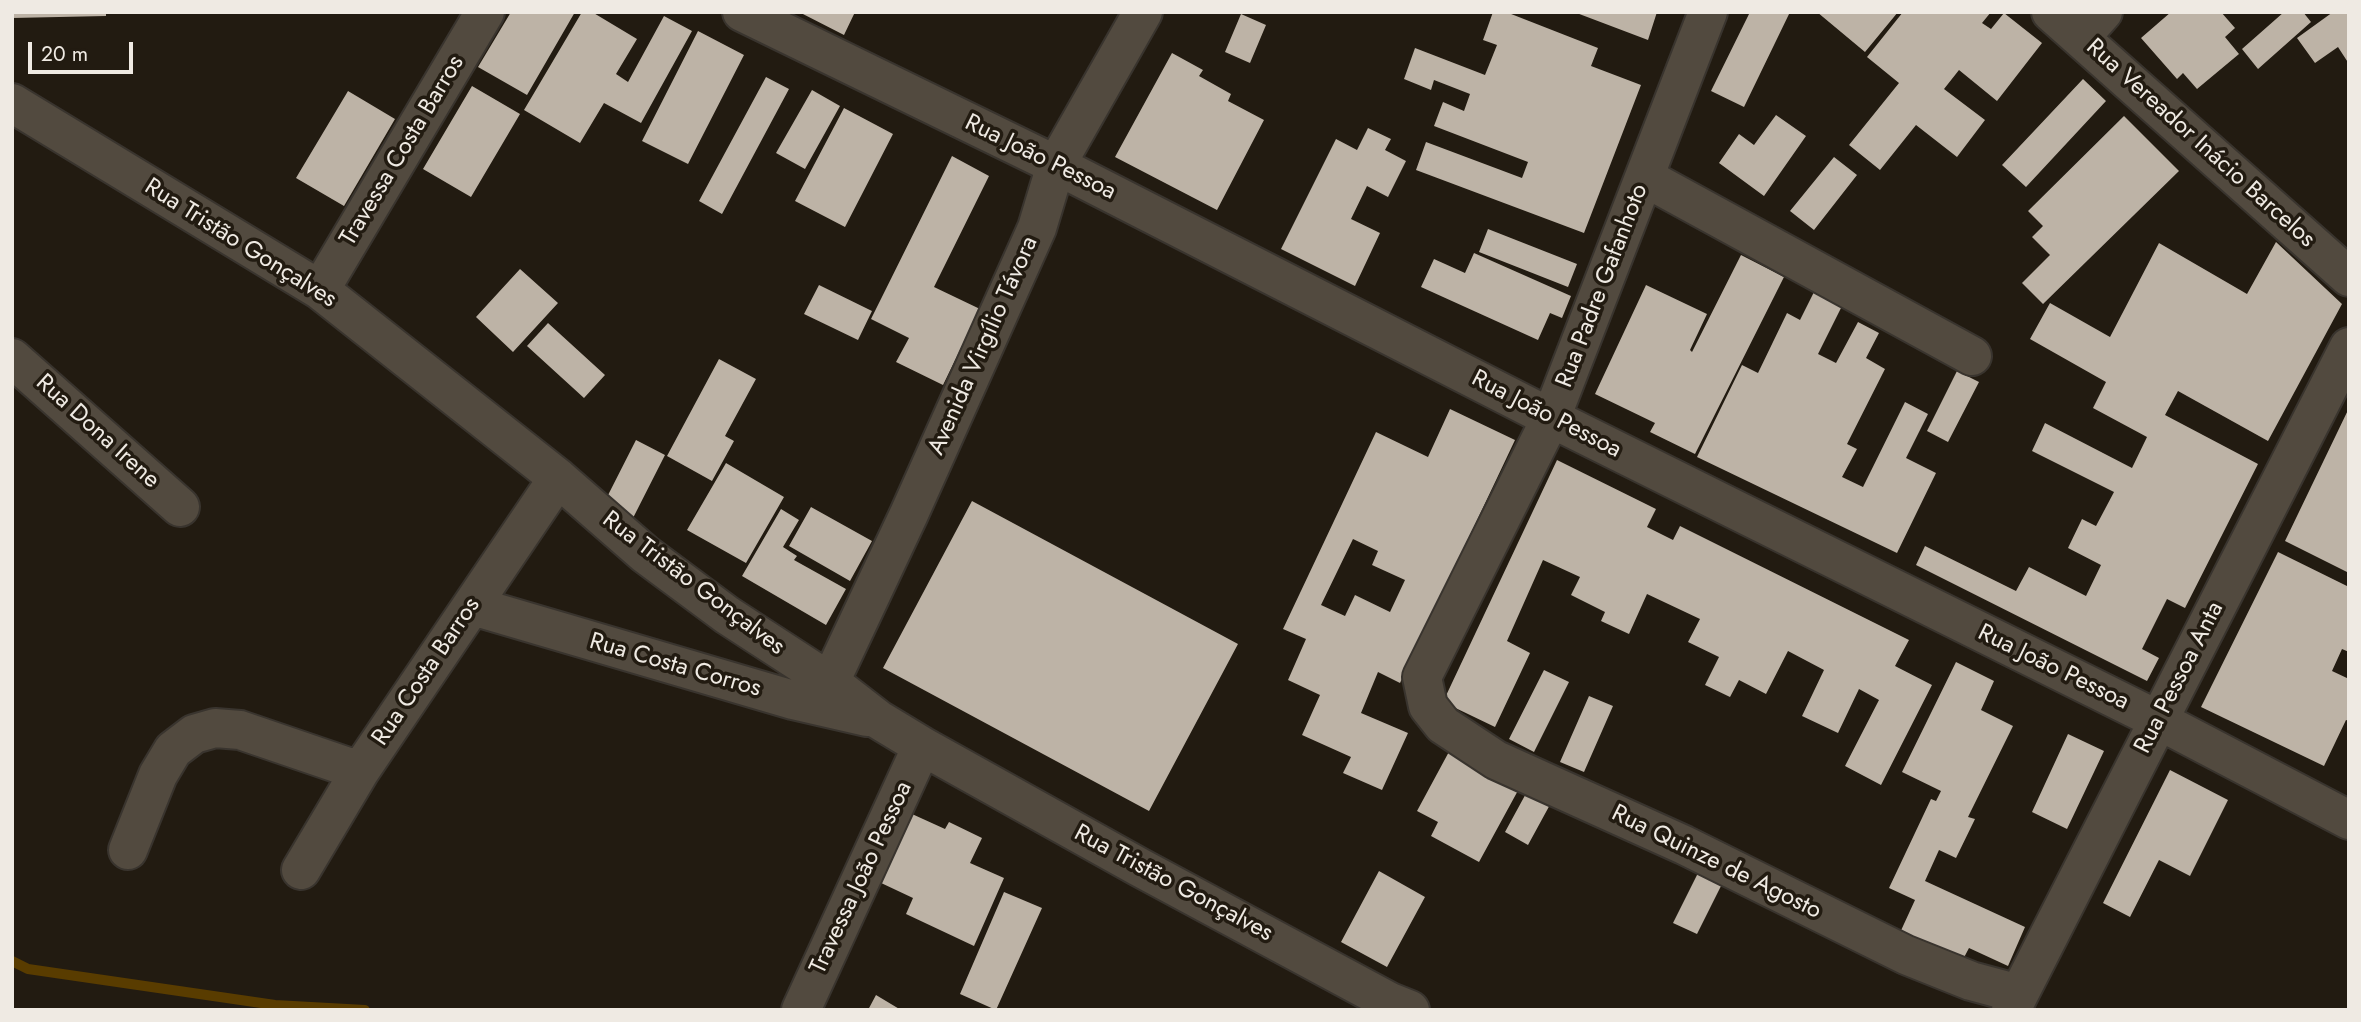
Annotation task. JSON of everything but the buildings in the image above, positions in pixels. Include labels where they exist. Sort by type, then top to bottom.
[{"type":"street","name":"Travessa Costa Barros","points":[[320,290],[485,12]]},
{"type":"street","name":"Rua João Pessoa","points":[[742,12],[1056,165],[1551,418],[2158,720],[2349,820]]},
{"type":"street","name":"Avenida Virgílio Távora","points":[[830,682],[909,514],[1031,240],[1056,165],[1143,12]]},
{"type":"street","name":"Rua Padre Gafanhoto","points":[[1428,706],[1422,677],[1551,418],[1708,12]]},
{"type":"street","name":"Rua Vereador Inácio Barcelos","points":[[2051,12],[2092,25],[2349,277]]},
{"type":"street","name":"Rua Tristão Gonçalves","points":[[14,109],[320,290],[558,478],[645,554],[727,615],[830,682],[879,720],[1139,867],[1390,1002],[1410,1010]]},
{"type":"street","points":[[1646,178],[1972,356]]},
{"type":"street","name":"Rua Pessoa Anta","points":[[2015,1002],[2349,347]]},
{"type":"street","name":"Rua Dona Irene","points":[[12,358],[180,507]]},
{"type":"street","name":"Rua Costa Barros","points":[[301,870],[360,771],[558,478]]},
{"type":"street","name":"Rua Costa Corros","points":[[472,606],[793,700],[879,720]]},
{"type":"street","name":"Rua Quinze de Agosto","points":[[1428,706],[1443,725],[1496,760],[1684,845],[1906,955],[2015,1002]]},
{"type":"street","points":[[128,850],[158,775],[173,750],[194,734],[215,728],[240,730],[360,771]]},
{"type":"street","name":"Travessa João Pessoa","points":[[801,1010],[922,746]]},
{"type":"waterway","points":[[12,961],[28,969],[275,1005],[365,1010]]}]
